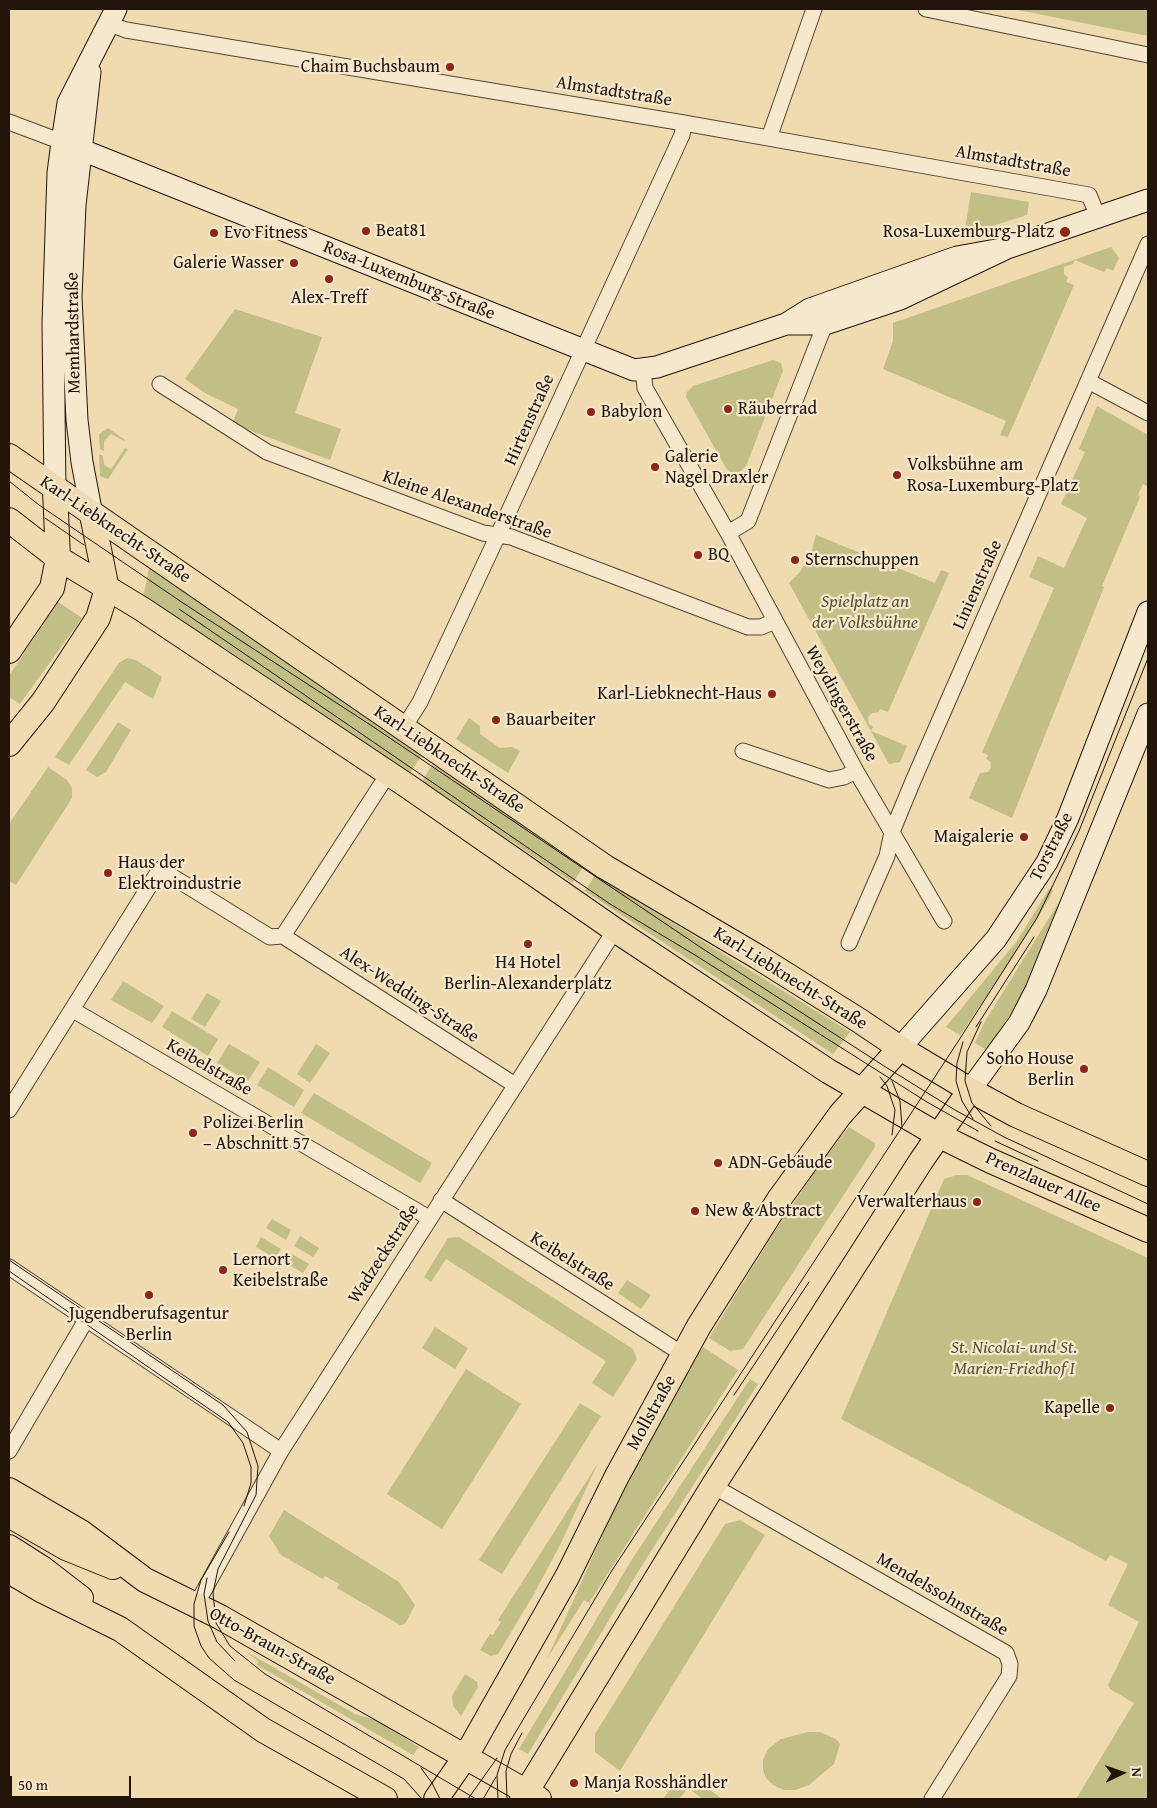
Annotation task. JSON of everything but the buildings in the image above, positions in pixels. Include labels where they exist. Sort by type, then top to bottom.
[{"type":"main road","name":"Karl-Liebknecht-Straße","points":[[9,456],[55,490],[605,867],[788,975],[900,1048],[970,1090]]},
{"type":"main road","points":[[9,651],[52,588],[58,558],[55,490]]},
{"type":"main road","points":[[9,744],[43,702],[98,618],[107,589],[92,515]]},
{"type":"main road","points":[[9,520],[58,558],[142,609],[388,774],[615,930],[861,1091]]},
{"type":"main road","name":"Mollstraße","points":[[436,1799],[466,1756],[567,1577],[618,1476],[684,1355],[780,1198],[837,1120],[900,1048]]},
{"type":"main road","points":[[529,1797],[712,1486],[938,1134],[970,1090],[1016,1115],[1148,1174]]},
{"type":"main road","name":"Prenzlauer Allee","points":[[861,1091],[991,1161],[1148,1230]]},
{"type":"main road","name":"Otto-Braun-Straße","points":[[9,1490],[81,1532],[145,1580],[196,1605],[466,1756],[529,1797]]},
{"type":"main road","points":[[9,1515],[66,1548],[145,1580]]},
{"type":"main road","points":[[9,1547],[42,1568],[120,1629],[263,1730],[385,1799]]},
{"type":"main road","points":[[9,1571],[41,1590],[120,1629]]},
{"type":"street","points":[[769,138],[814,9]]},
{"type":"street","points":[[926,9],[1148,54]]},
{"type":"street","points":[[71,146],[68,103],[91,62],[113,16]]},
{"type":"street","name":"Almstadtstraße","points":[[113,16],[126,30],[684,123],[1089,195],[1098,217]]},
{"type":"street","name":"Rosa-Luxemburg-Straße","points":[[9,122],[634,370],[657,367],[786,324],[810,309],[957,257],[1007,248]]},
{"type":"street","name":"Hirtenstraße","points":[[402,729],[420,702],[498,535],[682,135],[684,123]]},
{"type":"street","name":"Memhardstraße","points":[[55,490],[53,323],[58,173],[71,146]]},
{"type":"street","name":"Memhardstraße","points":[[71,146],[72,335],[81,455],[92,515]]},
{"type":"street","name":"Rosa-Luxemburg-Straße","points":[[786,324],[825,324],[900,299],[1007,248],[1148,200]]},
{"type":"street","name":"Linienstraße","points":[[849,943],[887,856],[892,832],[1148,244]]},
{"type":"street","points":[[728,532],[748,521],[825,324]]},
{"type":"street","name":"Weydingerstraße","points":[[643,370],[645,388],[728,532],[856,771],[944,921]]},
{"type":"street","points":[[1088,381],[1148,413]]},
{"type":"street","name":"Kleine Alexanderstraße","points":[[160,384],[267,452],[404,505],[483,533],[512,537],[748,627],[761,627],[775,621]]},
{"type":"street","name":"Torstraße","points":[[900,1048],[996,939],[1047,862],[1068,818],[1148,612]]},
{"type":"street","name":"Torstraße","points":[[970,1090],[1019,1023],[1036,990],[1148,714]]},
{"type":"street","points":[[743,752],[829,780],[844,777],[856,771]]},
{"type":"street","points":[[283,936],[388,774]]},
{"type":"street","name":"Alex-Wedding-Straße","points":[[73,1010],[160,869],[270,937],[283,936],[515,1085]]},
{"type":"street","name":"Wadzeckstraße","points":[[196,1605],[281,1451],[615,930]]},
{"type":"street","points":[[9,1110],[73,1010]]},
{"type":"street","name":"Keibelstraße","points":[[73,1010],[429,1218]]},
{"type":"street","name":"Keibelstraße","points":[[441,1200],[684,1355]]},
{"type":"street","points":[[9,1267],[281,1451]]},
{"type":"street","points":[[9,1451],[86,1320]]},
{"type":"street","name":"Mendelssohnstraße","points":[[712,1486],[1006,1653],[1010,1664],[1010,1676],[932,1799]]},
{"type":"green space","points":[[1013,9],[1148,9],[1148,36]]},
{"type":"green space","points":[[971,192],[1029,202],[1027,215],[964,235]]},
{"type":"green space","points":[[1111,247],[1119,258],[1113,271],[1107,268],[1104,272],[1075,260],[1073,264],[1064,267],[1064,274],[1068,278],[1066,282],[1074,285],[1008,437],[1000,435],[1006,421],[883,369],[893,341],[893,323]]},
{"type":"green space","points":[[235,309],[322,337],[295,413],[341,429],[330,460],[243,428],[233,422],[238,409],[205,393],[185,379]]},
{"type":"green space","points":[[773,360],[781,363],[783,371],[746,466],[740,472],[730,472],[686,397],[687,392],[693,386]]},
{"type":"green space","points":[[1097,406],[1148,435],[1148,487],[1143,484],[1138,495],[1140,497],[1102,586],[1104,587],[1012,818],[969,798],[980,773],[988,772],[991,768],[990,761],[986,759],[988,755],[982,752],[1054,588],[1029,577],[1038,556],[1064,568],[1087,518],[1061,504],[1085,452],[1079,449]]},
{"type":"green space","points":[[108,428],[125,440],[111,434],[104,441],[104,451],[100,449],[99,434]]},
{"type":"green space","points":[[125,448],[128,449],[108,479],[100,476],[99,454],[103,456],[104,465],[111,469]]},
{"type":"green space","name":"Spielplatz an der Volksbühne","points":[[816,535],[935,583],[941,570],[949,573],[888,712],[880,709],[879,712],[872,713],[868,717],[869,724],[873,727],[871,731],[907,746],[900,762],[889,764],[789,583],[800,572],[811,553]]},
{"type":"green space","points":[[149,568],[422,755],[410,773],[223,647],[201,637],[143,599]]},
{"type":"green space","points":[[58,602],[82,618],[20,704],[9,697],[9,676]]},
{"type":"green space","points":[[127,658],[136,660],[162,677],[153,699],[125,682],[69,765],[55,757],[119,663]]},
{"type":"green space","points":[[469,718],[480,726],[480,734],[500,748],[512,747],[520,751],[508,773],[456,739]]},
{"type":"green space","points":[[118,722],[131,730],[106,772],[97,777],[86,770]]},
{"type":"green space","points":[[433,764],[583,867],[573,883],[422,781]]},
{"type":"green space","points":[[48,767],[67,780],[72,788],[72,798],[16,885],[9,881],[9,824]]},
{"type":"green space","points":[[595,875],[850,1032],[833,1054],[585,891]]},
{"type":"green space","points":[[1052,888],[1053,891],[1048,901],[1004,971],[960,1035],[946,1027],[1017,941],[1049,889]]},
{"type":"green space","points":[[1064,894],[1038,965],[1014,1009],[987,1050],[975,1043],[985,1021]]},
{"type":"green space","points":[[123,981],[164,1006],[152,1023],[111,1000]]},
{"type":"green space","points":[[207,993],[221,1001],[205,1027],[191,1019]]},
{"type":"green space","points":[[172,1011],[218,1039],[208,1056],[162,1027]]},
{"type":"green space","points":[[229,1044],[260,1062],[248,1081],[217,1063]]},
{"type":"green space","points":[[316,1044],[330,1053],[310,1083],[297,1074]]},
{"type":"green space","points":[[268,1067],[304,1090],[294,1107],[257,1085]]},
{"type":"green space","points":[[314,1093],[432,1163],[420,1183],[301,1113]]},
{"type":"green space","points":[[849,1127],[875,1143],[875,1147],[743,1349],[730,1351],[709,1338],[775,1231],[822,1161]]},
{"type":"green space","name":"St. Nicolai- und St. Marien-Friedhof I","points":[[957,1175],[967,1175],[1148,1258],[1148,1799],[1076,1799],[1134,1703],[1110,1689],[1108,1685],[1139,1622],[1108,1605],[1128,1564],[1110,1555],[1106,1561],[841,1419],[944,1179]]},
{"type":"green space","points":[[272,1219],[291,1230],[286,1240],[266,1228]]},
{"type":"green space","points":[[300,1236],[319,1248],[313,1257],[294,1246]]},
{"type":"green space","points":[[261,1237],[281,1249],[275,1258],[256,1247]]},
{"type":"green space","points":[[459,1237],[633,1349],[637,1359],[613,1397],[592,1383],[606,1361],[446,1259],[431,1282],[424,1277],[448,1238]]},
{"type":"green space","points":[[290,1253],[309,1264],[303,1273],[284,1262]]},
{"type":"green space","points":[[627,1280],[651,1295],[641,1309],[618,1293]]},
{"type":"green space","points":[[435,1327],[468,1348],[455,1369],[422,1348]]},
{"type":"green space","points":[[703,1347],[738,1370],[589,1603],[584,1600],[547,1659],[640,1451]]},
{"type":"green space","points":[[466,1369],[521,1404],[442,1529],[387,1494]]},
{"type":"green space","points":[[750,1379],[758,1384],[641,1567],[528,1754],[519,1749],[631,1561]]},
{"type":"green space","points":[[580,1403],[601,1416],[502,1574],[479,1560]]},
{"type":"green space","points":[[598,1463],[560,1545],[534,1594],[498,1654],[491,1656],[480,1650],[490,1634],[493,1635],[501,1622],[498,1620]]},
{"type":"green space","points":[[284,1510],[399,1582],[415,1605],[405,1624],[400,1625],[337,1588],[339,1584],[325,1576],[323,1579],[281,1555],[269,1536]]},
{"type":"green space","points":[[740,1520],[765,1535],[620,1771],[595,1752],[595,1734],[725,1524]]},
{"type":"green space","points":[[245,1651],[355,1714],[378,1721],[419,1747],[413,1755],[257,1665],[258,1661]]},
{"type":"green space","points":[[465,1674],[477,1682],[478,1687],[461,1716],[453,1706],[452,1696]]},
{"type":"green space","points":[[808,1732],[820,1732],[836,1739],[840,1744],[834,1764],[809,1785],[795,1790],[784,1790],[773,1785],[766,1778],[763,1770],[763,1760],[768,1749],[781,1739]]},
{"type":"green space","points":[[681,1775],[694,1778],[722,1799],[703,1799],[688,1788],[679,1799],[663,1799]]},
{"type":"tram line","points":[[9,481],[39,505],[183,603],[372,726],[700,947],[884,1066],[955,1110],[1004,1137],[1148,1204]]},
{"type":"tram line","points":[[45,518],[84,545]]},
{"type":"tram line","points":[[179,609],[610,904],[695,955],[927,1102],[978,1131]]},
{"type":"tram line","points":[[498,1799],[497,1775],[505,1750],[611,1572],[1037,918],[1079,831],[1148,658]]},
{"type":"tram line","points":[[976,1027],[1034,937]]},
{"type":"tram line","points":[[981,1022],[967,1052],[965,1081],[972,1103],[991,1126]]},
{"type":"tram line","points":[[963,1042],[957,1063],[956,1081],[962,1101],[973,1119]]},
{"type":"tram line","points":[[880,1077],[887,1086],[895,1110],[892,1135]]},
{"type":"tram line","points":[[892,1081],[900,1101],[902,1127]]},
{"type":"tram line","points":[[995,1141],[1038,1161]]},
{"type":"tram line","points":[[9,1260],[223,1405],[247,1432],[258,1466],[256,1495],[218,1569],[213,1593],[216,1623],[230,1646],[265,1674],[476,1799]]},
{"type":"tram line","points":[[9,1271],[228,1422],[243,1443],[251,1467],[251,1483],[244,1506]]},
{"type":"tram line","points":[[734,1395],[809,1282]]},
{"type":"tram line","points":[[229,1532],[201,1580],[194,1604],[194,1626],[201,1646],[209,1658],[234,1680],[404,1779],[422,1799]]},
{"type":"tram line","points":[[207,1578],[204,1594],[208,1621],[217,1642],[235,1661]]},
{"type":"tram line","points":[[507,1799],[506,1771],[511,1754],[522,1733]]},
{"type":"tram line","points":[[468,1799],[497,1758]]},
{"type":"tram line","points":[[421,1768],[432,1783],[440,1799]]},
{"type":"tram line","points":[[483,1799],[496,1777]]},
{"type":"place","name":"Chaim Buchsbaum","points":[[450,67]]},
{"type":"place","name":"Beat81","points":[[366,231]]},
{"type":"place","name":"Rosa-Luxemburg-Platz","points":[[1065,232]]},
{"type":"place","name":"Evo Fitness","points":[[214,233]]},
{"type":"place","name":"Galerie Wasser","points":[[294,263]]},
{"type":"place","name":"Alex-Treff","points":[[329,279]]},
{"type":"place","name":"Räuberrad","points":[[728,409]]},
{"type":"place","name":"Babylon","points":[[591,412]]},
{"type":"place","name":"Galerie Nagel Draxler","points":[[655,467]]},
{"type":"place","name":"Volksbühne am Rosa-Luxemburg-Platz","points":[[897,475]]},
{"type":"place","name":"BQ","points":[[698,555]]},
{"type":"place","name":"Sternschuppen","points":[[795,560]]},
{"type":"place","name":"Karl-Liebknecht-Haus","points":[[772,694]]},
{"type":"place","name":"Bauarbeiter","points":[[496,720]]},
{"type":"place","name":"Maigalerie","points":[[1024,837]]},
{"type":"place","name":"Haus der Elektroindustrie","points":[[108,873]]},
{"type":"place","name":"H4 Hotel Berlin-Alexanderplatz","points":[[528,944]]},
{"type":"place","name":"Soho House Berlin","points":[[1084,1069]]},
{"type":"place","name":"Polizei Berlin – Abschnitt 57","points":[[193,1133]]},
{"type":"place","name":"ADN-Gebäude","points":[[718,1163]]},
{"type":"place","name":"Verwalterhaus","points":[[977,1202]]},
{"type":"place","name":"New & Abstract","points":[[695,1211]]},
{"type":"place","name":"Lernort Keibelstraße","points":[[223,1270]]},
{"type":"place","name":"Jugendberufsagentur Berlin","points":[[149,1295]]},
{"type":"place","name":"Kapelle","points":[[1110,1408]]},
{"type":"place","name":"Manja Rosshändler","points":[[574,1783]]}]
